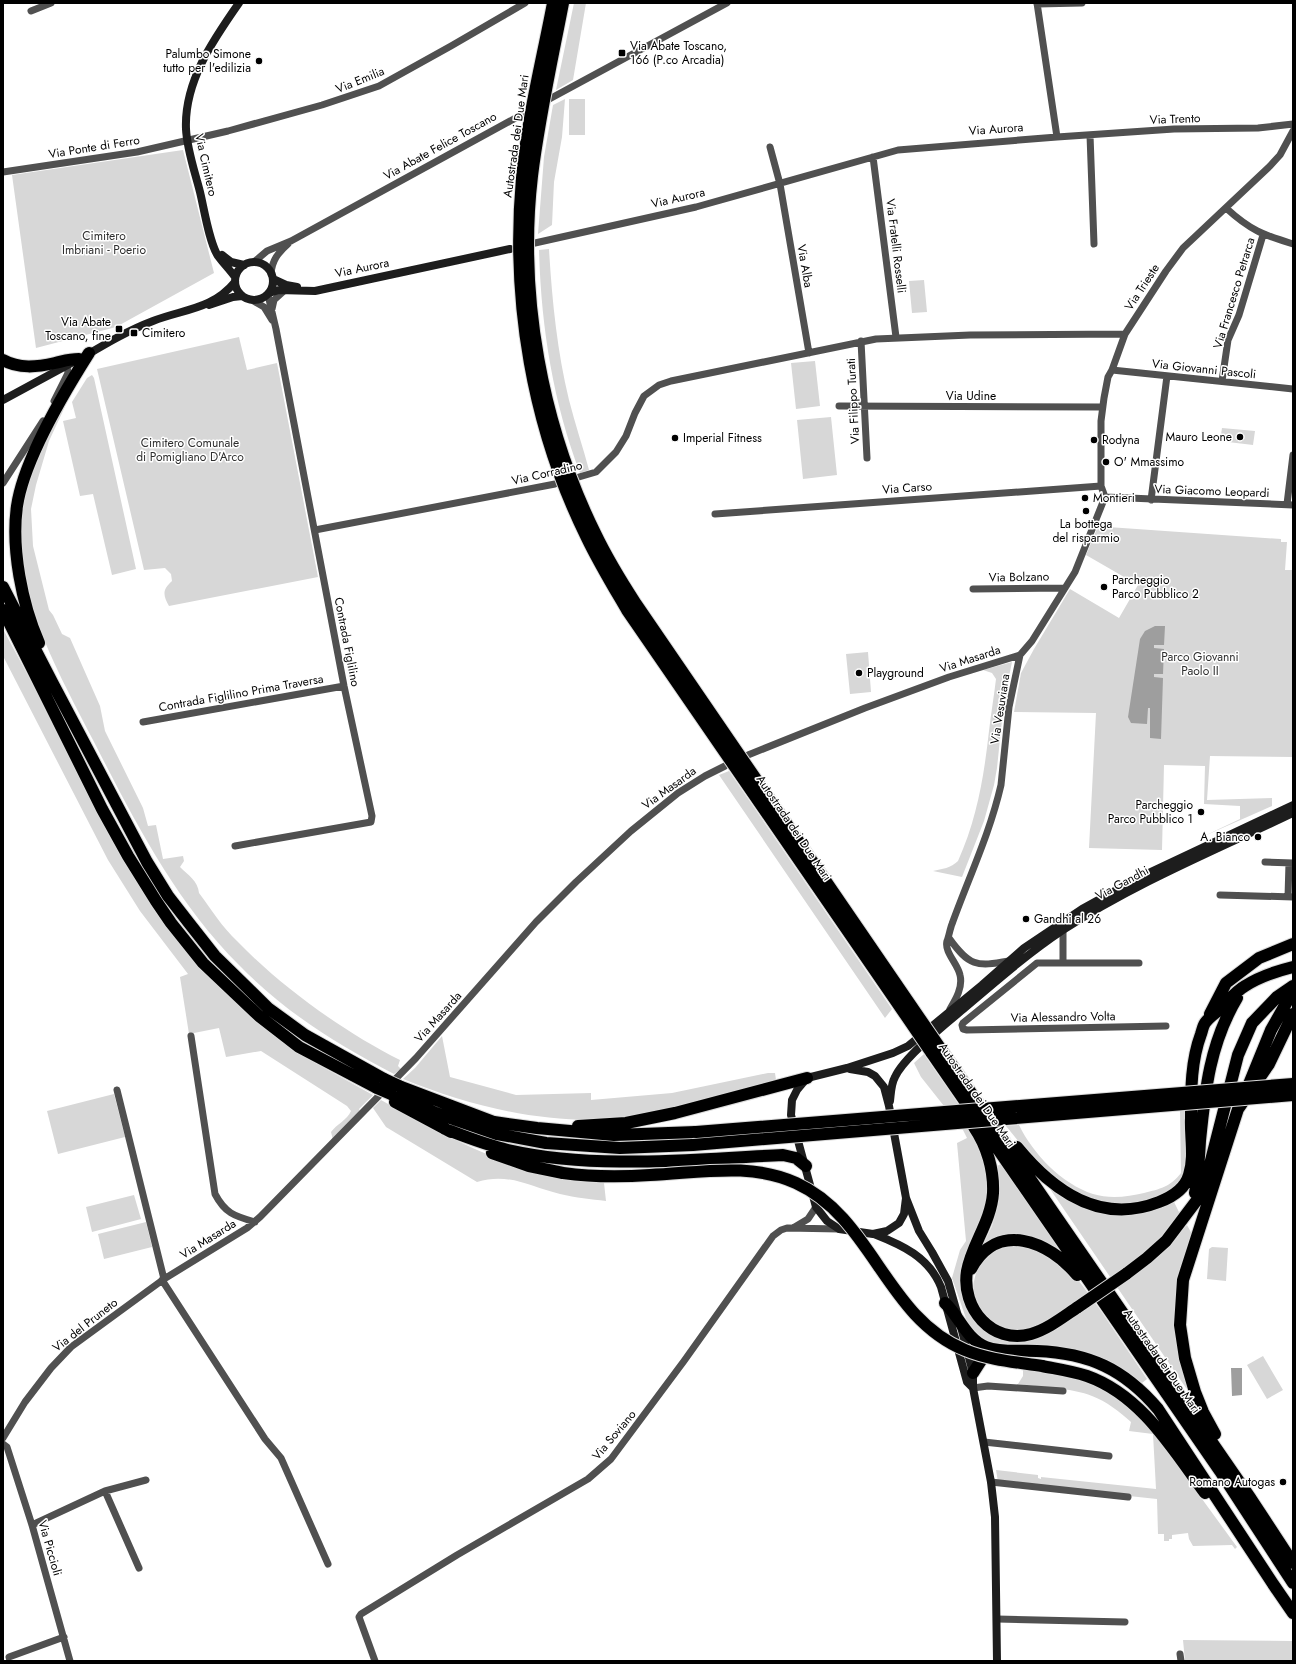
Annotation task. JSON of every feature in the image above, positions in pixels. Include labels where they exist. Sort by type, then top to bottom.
[{"type":"highway","name":"Autostrada dei Due Mari","points":[[553,3],[530,122],[522,176],[519,258],[521,299],[533,382],[543,420],[554,460],[586,537],[605,574],[627,610],[888,990],[892,1001],[936,1050],[1225,1460],[1293,1563]]},
{"type":"highway","name":"Autostrada dei Due Mari","points":[[564,3],[538,137],[532,177],[529,217],[531,299],[536,339],[552,418],[578,495],[595,533],[614,569],[636,604],[904,995],[936,1050],[1220,1471],[1293,1583]]},
{"type":"highway","points":[[3,360],[13,365],[35,367],[56,363],[68,358],[84,356]]},
{"type":"highway","points":[[52,682],[26,602],[20,575],[16,528],[17,506],[23,480],[44,432],[84,356]]},
{"type":"highway","points":[[3,587],[147,862],[168,896],[215,956],[268,1008],[378,1086],[392,1092],[494,1122],[537,1128],[614,1135],[696,1132],[1293,1084]]},
{"type":"highway","points":[[3,610],[102,809],[128,856],[156,901],[204,963],[259,1016],[332,1072],[378,1086],[436,1113],[498,1134],[546,1143],[620,1148],[693,1145],[1293,1095]]},
{"type":"highway","points":[[3,621],[25,653]]},
{"type":"highway","points":[[936,1050],[1036,1169],[1066,1193],[1088,1204],[1112,1209],[1132,1209],[1153,1205],[1174,1195],[1189,1176],[1192,1154],[1192,1071],[1199,1041],[1206,1023],[1226,983],[1259,958],[1293,944]]},
{"type":"highway","points":[[1206,1023],[1244,986],[1283,969],[1293,967]]},
{"type":"highway","points":[[1192,1208],[1197,1183],[1203,1112],[1210,1067],[1222,1026],[1244,986]]},
{"type":"highway","points":[[936,1050],[981,1138],[987,1154],[992,1177],[993,1195],[990,1212],[970,1262],[967,1282],[968,1298],[978,1317],[989,1327],[1006,1335],[1018,1336],[1036,1332],[1047,1327],[1126,1274],[1166,1241],[1192,1208],[1198,1200],[1206,1180],[1238,1055],[1252,1023],[1277,997],[1293,986]]},
{"type":"highway","points":[[1293,991],[1271,1030],[1238,1109],[1183,1280],[1180,1310],[1182,1339],[1190,1378],[1209,1424],[1256,1496],[1293,1559]]},
{"type":"highway","points":[[1238,1109],[1269,1064],[1293,1014]]},
{"type":"highway","points":[[537,1128],[626,1123],[675,1113],[807,1078]]},
{"type":"highway","points":[[392,1092],[413,1113],[484,1150],[529,1166],[563,1173],[612,1177],[746,1170],[774,1175],[796,1183],[822,1198],[843,1218],[863,1243],[902,1300],[927,1327],[954,1345],[974,1354],[1042,1366],[1087,1376],[1127,1399],[1144,1413],[1175,1452],[1277,1590]]},
{"type":"highway","points":[[445,1129],[485,1144],[508,1150],[564,1158],[627,1162],[783,1155],[796,1158],[806,1166]]},
{"type":"highway","points":[[967,1282],[969,1273],[979,1258],[992,1246],[1000,1242],[1022,1240],[1038,1244],[1056,1255],[1079,1278],[1140,1366],[1220,1471]]},
{"type":"highway","points":[[945,1302],[968,1334],[976,1342],[985,1346],[996,1350],[1055,1352],[1088,1358],[1119,1373],[1134,1384],[1158,1409],[1293,1613]]},
{"type":"highway","points":[[973,1373],[982,1358],[988,1353],[996,1350]]},
{"type":"street","points":[[31,11],[51,3]]},
{"type":"street","name":"Via Cimitero","points":[[215,247],[187,140],[186,117],[193,86],[216,36],[239,3]]},
{"type":"street","name":"Via Emilia","points":[[187,140],[228,131],[322,106],[379,86],[525,3]]},
{"type":"street","name":"Via Abate Felice Toscano","points":[[254,262],[267,251],[291,241],[727,3]]},
{"type":"street","points":[[1058,137],[1037,4],[1082,3]]},
{"type":"street","name":"Via Trento","points":[[1058,137],[1174,129],[1258,128],[1293,124]]},
{"type":"street","name":"Via Trieste","points":[[1105,497],[1101,486],[1102,407],[1108,377],[1125,334],[1166,270],[1183,248],[1270,166],[1280,154],[1293,131]]},
{"type":"street","points":[[1090,135],[1094,244]]},
{"type":"street","name":"Via Aurora","points":[[268,294],[285,290],[315,291],[696,207],[898,150],[1058,137]]},
{"type":"street","name":"Via Ponte di Ferro","points":[[3,172],[137,152],[187,140]]},
{"type":"street","name":"Via Alba","points":[[770,147],[780,184],[809,353]]},
{"type":"street","name":"Via Fratelli Rosselli","points":[[873,157],[896,338]]},
{"type":"street","points":[[1226,208],[1242,223],[1262,234],[1293,244]]},
{"type":"street","name":"Via Francesco Petrarca","points":[[1222,381],[1228,340],[1239,315],[1262,234]]},
{"type":"street","name":"Via Abate Felice Toscano","points":[[272,276],[272,266],[277,255],[291,241]]},
{"type":"street","points":[[215,247],[228,261],[244,265]]},
{"type":"street","points":[[215,247],[218,255],[235,280],[236,288],[242,296]]},
{"type":"street","points":[[3,400],[148,322],[218,303],[234,297],[242,296],[252,300],[258,300],[268,294],[272,286],[272,276],[267,268],[261,264],[254,262],[244,265],[240,268],[235,280],[228,290],[202,307]]},
{"type":"street","name":"Via Aurora","points":[[272,276],[305,290]]},
{"type":"street","points":[[272,309],[274,300],[285,290]]},
{"type":"street","name":"Contrada Figlilino","points":[[235,846],[371,822],[372,816],[344,686],[315,530],[268,294]]},
{"type":"street","name":"Contrada Figlilino","points":[[252,300],[264,307],[276,329]]},
{"type":"street","name":"Via Corradino","points":[[315,530],[555,484],[596,472],[616,452],[626,436],[635,413],[644,396],[659,385],[684,378],[861,342],[896,338],[1125,334]]},
{"type":"street","name":"Via Filippo Turati","points":[[861,342],[867,458]]},
{"type":"street","points":[[3,483],[44,419],[68,373],[67,366]]},
{"type":"street","name":"Via Giovanni Pascoli","points":[[1112,370],[1293,390]]},
{"type":"street","points":[[1151,500],[1167,376]]},
{"type":"street","name":"Via Udine","points":[[839,406],[1102,407]]},
{"type":"street","points":[[44,419],[56,409]]},
{"type":"street","points":[[1290,505],[1293,456]]},
{"type":"street","name":"Via Carso","points":[[715,514],[957,495],[1101,486]]},
{"type":"street","name":"Via Giacomo Leopardi","points":[[1105,497],[1290,505]]},
{"type":"street","name":"Via Vesuviana","points":[[949,1012],[956,1000],[961,980],[960,973],[947,948],[947,943],[951,925],[989,829],[1001,785],[1010,700],[1020,655],[1032,641],[1074,572],[1105,497]]},
{"type":"street","name":"Via Bolzano","points":[[973,589],[1064,588]]},
{"type":"street","name":"Via Masarda","points":[[748,755],[865,708],[950,677],[1020,655]]},
{"type":"street","name":"Contrada Figlilino Prima Traversa","points":[[142,722],[344,686]]},
{"type":"street","name":"Via Masarda","points":[[163,1280],[255,1222],[361,1116],[416,1058],[536,922],[576,882],[631,831],[678,794],[705,776],[725,766]]},
{"type":"street","name":"Via Gandhi","points":[[807,1078],[847,1068],[893,1053],[908,1046],[1024,948],[1082,908],[1116,890],[1293,805]]},
{"type":"street","name":"Via Gandhi","points":[[889,1106],[894,1077],[902,1066],[940,1028],[1006,973],[1063,930],[1144,883],[1293,813]]},
{"type":"street","points":[[1220,895],[1290,897],[1291,863],[1265,862]]},
{"type":"street","points":[[1063,930],[1063,963],[1139,963]]},
{"type":"street","points":[[949,938],[958,951],[971,961],[987,965],[1009,961]]},
{"type":"street","name":"Via Alessandro Volta","points":[[1063,963],[1037,963],[963,1023],[963,1029],[1166,1026]]},
{"type":"street","points":[[191,1036],[215,1194],[222,1206],[230,1212],[255,1222]]},
{"type":"street","points":[[847,1068],[863,1070],[875,1076],[884,1087],[889,1106],[906,1198],[919,1231],[948,1281],[973,1373],[973,1388],[991,1482],[996,1545],[997,1661]]},
{"type":"street","points":[[807,1078],[797,1090],[792,1100],[791,1115],[816,1207],[826,1221],[839,1229]]},
{"type":"street","points":[[117,1090],[163,1280],[265,1439],[281,1458],[328,1564]]},
{"type":"street","points":[[873,1234],[887,1231],[899,1223],[904,1214],[906,1198]]},
{"type":"street","points":[[793,1228],[808,1219],[816,1207]]},
{"type":"street","points":[[793,1228],[839,1229],[873,1234],[902,1245],[921,1259],[939,1282],[967,1382],[973,1388]]},
{"type":"street","name":"Via Soviano","points":[[375,1661],[359,1618],[361,1614],[371,1606],[588,1479],[611,1459],[684,1361],[769,1240],[782,1230],[793,1228]]},
{"type":"street","name":"Via del Pruneto","points":[[3,1438],[34,1390],[51,1368],[71,1347],[163,1280]]},
{"type":"street","points":[[973,1388],[988,1386],[1063,1391]]},
{"type":"street","points":[[984,1442],[1109,1456]]},
{"type":"street","name":"Via Piccioli","points":[[3,1444],[7,1447],[32,1525],[70,1661]]},
{"type":"street","points":[[32,1525],[105,1491],[146,1480]]},
{"type":"street","points":[[991,1482],[1128,1497]]},
{"type":"street","points":[[105,1491],[139,1568]]},
{"type":"street","points":[[997,1619],[1125,1622]]},
{"type":"street","points":[[8,1659],[64,1638]]},
{"type":"green space","points":[[574,3],[586,3],[573,80],[556,90]]},
{"type":"green space","points":[[565,99],[562,137],[554,182],[552,225],[538,234],[544,157],[553,105]]},
{"type":"green space","points":[[569,99],[585,99],[585,135],[569,135]]},
{"type":"green space","name":"Cimitero Imbriani - Poerio","points":[[183,150],[214,273],[116,327],[36,348],[12,175]]},
{"type":"green space","points":[[549,249],[553,306],[561,362],[569,400],[589,470],[580,473],[562,419],[550,363],[542,307],[539,250]]},
{"type":"green space","points":[[924,280],[927,312],[912,313],[909,281]]},
{"type":"green space","name":"Cimitero Comunale di Pomigliano D'Arco","points":[[239,337],[247,370],[277,363],[318,577],[169,606],[164,593],[166,587],[172,581],[171,574],[165,568],[144,570],[97,369]]},
{"type":"green space","points":[[815,361],[820,406],[796,409],[791,363]]},
{"type":"green space","points":[[87,368],[74,387],[49,441],[36,485],[31,509],[33,546],[49,610],[62,634],[70,638],[100,706],[105,731],[143,808],[148,826],[156,825],[163,859],[183,856],[184,861],[180,867],[195,882],[199,893],[232,936],[273,975],[314,1007],[357,1036],[400,1060],[398,1066],[401,1069],[394,1074],[332,1039],[274,998],[239,965],[216,940],[175,887],[140,829],[108,770],[54,663],[33,610],[26,582],[22,554],[21,509],[30,474],[38,455],[68,396],[77,382]]},
{"type":"green space","points":[[92,375],[94,378],[136,569],[112,575],[93,494],[80,496],[63,421],[76,418],[72,402],[87,378]]},
{"type":"green space","points":[[831,417],[837,475],[803,479],[797,420]]},
{"type":"green space","points":[[1222,428],[1255,431],[1253,445],[1220,441]]},
{"type":"green space","name":"Parco Giovanni Paolo II","points":[[1099,524],[1107,525],[1108,527],[1281,539],[1281,542],[1287,542],[1285,570],[1293,570],[1293,757],[1210,756],[1207,800],[1272,798],[1272,806],[1202,837],[1240,819],[1240,806],[1204,804],[1205,766],[1164,765],[1162,850],[1089,848],[1096,713],[1014,712],[1021,673],[1070,589],[1119,618],[1138,585],[1086,555]]},
{"type":"green space","points":[[3,629],[110,828],[162,915],[273,1032],[310,1060],[373,1095],[333,1140],[331,1132],[347,1117],[351,1111],[347,1106],[261,1051],[226,1057],[219,1028],[189,1034],[180,977],[188,974],[140,911],[108,860],[3,656]]},
{"type":"green space","name":"Playground","points":[[868,652],[871,692],[850,694],[846,654]]},
{"type":"green space","points":[[1012,662],[1004,701],[997,768],[984,821],[962,877],[933,871],[949,867],[958,861],[965,845],[979,797],[985,764],[996,679],[992,673],[983,670]]},
{"type":"green space","points":[[729,771],[892,1009],[885,1018],[719,775]]},
{"type":"green space","points":[[442,1036],[450,1077],[516,1095],[591,1093],[591,1100],[672,1093],[768,1073],[775,1073],[776,1080],[773,1084],[634,1117],[599,1120],[542,1117],[485,1106],[403,1079],[415,1068]]},
{"type":"green space","points":[[924,1054],[963,1111],[972,1127],[980,1142],[990,1173],[991,1202],[983,1227],[964,1272],[964,1293],[971,1311],[977,1320],[992,1333],[1004,1339],[1017,1340],[1029,1339],[1041,1335],[1065,1322],[1086,1308],[1079,1299],[1036,1328],[1021,1331],[1012,1331],[999,1327],[982,1313],[975,1299],[974,1283],[978,1268],[986,1256],[999,1247],[1014,1242],[1035,1246],[1063,1265],[1080,1282],[1147,1379],[1142,1383],[1108,1362],[1082,1353],[1059,1349],[1002,1347],[990,1345],[981,1340],[970,1330],[952,1278],[960,1250],[966,1241],[957,1143],[967,1138],[963,1130],[921,1077],[914,1063]]},
{"type":"green space","points":[[114,1094],[125,1137],[58,1154],[47,1111]]},
{"type":"green space","points":[[381,1100],[434,1129],[488,1155],[545,1174],[574,1180],[604,1183],[606,1201],[566,1195],[509,1180],[489,1179],[477,1182],[386,1127],[373,1108]]},
{"type":"green space","points":[[1180,1111],[1184,1111],[1189,1154],[1180,1188],[1137,1206],[1081,1198],[1032,1158],[1006,1126],[1019,1125],[1032,1147],[1040,1157],[1070,1183],[1099,1196],[1132,1196],[1164,1187],[1177,1178],[1181,1173]]},
{"type":"green space","points":[[1001,1164],[1059,1248],[1057,1250],[1044,1242],[982,1247],[992,1226],[998,1205],[999,1185],[997,1166]]},
{"type":"green space","points":[[1048,1186],[1079,1203],[1164,1206],[1174,1202],[1181,1216],[1129,1278],[1157,1257],[1187,1225],[1193,1236],[1183,1263],[1188,1387],[1186,1388]]},
{"type":"green space","points":[[134,1195],[141,1219],[92,1232],[86,1207]]},
{"type":"green space","points":[[146,1222],[152,1247],[104,1259],[98,1234]]},
{"type":"green space","points":[[1212,1247],[1228,1248],[1226,1281],[1207,1279],[1209,1249]]},
{"type":"green space","points":[[1263,1356],[1283,1390],[1267,1399],[1247,1365]]},
{"type":"green space","points":[[1023,1368],[1061,1374],[1099,1385],[1132,1407],[1154,1433],[1237,1547],[1235,1549],[1232,1545],[1193,1546],[1189,1539],[1188,1533],[1172,1535],[1172,1539],[1169,1539],[1169,1541],[1164,1541],[1164,1534],[1158,1534],[1157,1499],[998,1482],[996,1470],[1038,1475],[1038,1478],[1041,1479],[1041,1477],[1156,1489],[1153,1434],[1129,1431],[1131,1422],[1122,1414],[1113,1407],[1084,1393],[1066,1389],[1018,1384],[1023,1376]]},
{"type":"green space","points":[[1183,1640],[1293,1641],[1293,1661],[1185,1661]]},
{"type":"shaded area","points":[[1155,626],[1165,626],[1164,645],[1154,645],[1154,648],[1164,649],[1163,674],[1154,674],[1154,677],[1163,678],[1161,739],[1150,738],[1150,708],[1148,708],[1147,724],[1131,723],[1128,717],[1140,639],[1145,631]]},
{"type":"shaded area","points":[[1231,1368],[1242,1368],[1242,1395],[1232,1396]]},
{"type":"place","name":"Via Abate Toscano, 166 (P.co Arcadia)","points":[[622,53]]},
{"type":"place","name":"Palumbo Simone tutto per l'edilizia","points":[[259,61]]},
{"type":"place","name":"Via Abate Toscano, fine","points":[[119,329]]},
{"type":"place","name":"Cimitero","points":[[134,333]]},
{"type":"place","name":"Mauro Leone","points":[[1240,437]]},
{"type":"place","name":"Imperial Fitness","points":[[675,438]]},
{"type":"place","name":"Rodyna","points":[[1094,440]]},
{"type":"place","name":"O' Mmassimo","points":[[1106,462]]},
{"type":"place","name":"Montieri","points":[[1085,498]]},
{"type":"place","name":"La bottega del risparmio","points":[[1086,511]]},
{"type":"place","name":"Parcheggio Parco Pubblico 2","points":[[1104,587]]},
{"type":"place","name":"Playground","points":[[859,673]]},
{"type":"place","name":"Parcheggio Parco Pubblico 1","points":[[1201,812]]},
{"type":"place","name":"A. Bianco","points":[[1258,837]]},
{"type":"place","name":"Gandhi al 26","points":[[1026,919]]},
{"type":"place","name":"Romano Autogas","points":[[1283,1482]]}]
